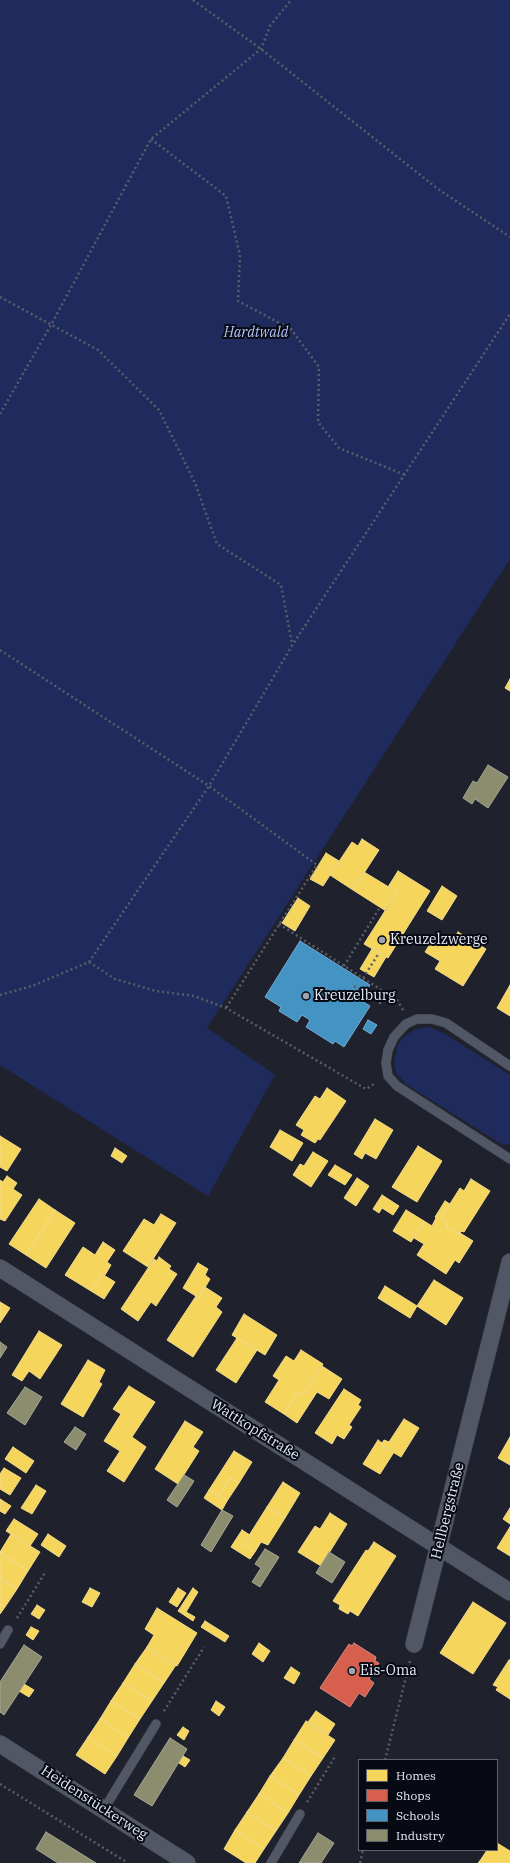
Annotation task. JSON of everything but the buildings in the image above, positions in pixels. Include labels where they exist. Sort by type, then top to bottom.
[{"type":"street","name":"Hellbergstraße","points":[[414,1644],[510,1262]]},
{"type":"street","name":"Wattkopfstraße","points":[[0,1268],[510,1592]]},
{"type":"street","name":"Heidenstückerweg","points":[[0,1744],[187,1863]]},
{"type":"lane","points":[[510,1066],[446,1024],[432,1019],[418,1018],[406,1024],[394,1037],[388,1050],[386,1063],[388,1076],[397,1086],[510,1159]]},
{"type":"lane","points":[[0,1644],[8,1630]]},
{"type":"lane","points":[[104,1809],[156,1724]]},
{"type":"lane","points":[[271,1863],[300,1814]]},
{"type":"path","points":[[193,0],[261,49],[438,189],[510,237]]},
{"type":"path","points":[[0,414],[51,325],[151,139],[261,49],[270,26],[291,0]]},
{"type":"path","points":[[151,139],[226,196],[240,255],[238,301],[291,329],[319,367],[318,422],[339,448],[405,475]]},
{"type":"path","points":[[0,297],[98,350],[159,410],[195,483],[217,544],[281,585],[292,644]]},
{"type":"path","points":[[0,995],[32,986],[89,962],[209,786],[292,644],[510,314]]},
{"type":"path","points":[[0,650],[209,786],[317,865],[226,1008]]},
{"type":"path","points":[[344,966],[380,907]]},
{"type":"path","points":[[279,924],[397,1000],[410,1022]]},
{"type":"path","points":[[363,978],[379,953]]},
{"type":"path","points":[[89,962],[115,979],[156,991],[194,996],[226,1008],[366,1089],[388,1076]]},
{"type":"path","points":[[354,986],[380,1003],[386,993]]},
{"type":"path","points":[[8,1630],[46,1571]]},
{"type":"path","points":[[385,1759],[414,1644]]},
{"type":"path","points":[[156,1724],[204,1646]]},
{"type":"path","points":[[300,1814],[336,1755]]},
{"type":"path","points":[[0,1784],[128,1863]]},
{"type":"path","points":[[360,1863],[363,1851]]},
{"type":"green space","name":"Hardtwald","points":[[0,0],[510,0],[510,559],[207,1028],[275,1075],[208,1196],[0,1065]]},
{"type":"green space","points":[[429,1027],[445,1034],[510,1075],[510,1144],[503,1145],[407,1085],[396,1073],[394,1063],[398,1044],[406,1035],[416,1029]]},
{"type":"place","name":"Kreuzelzwerge","points":[[382,940]]},
{"type":"place","name":"Kreuzelburg","points":[[306,996]]},
{"type":"place","name":"Eis-Oma","points":[[352,1671]]}]
